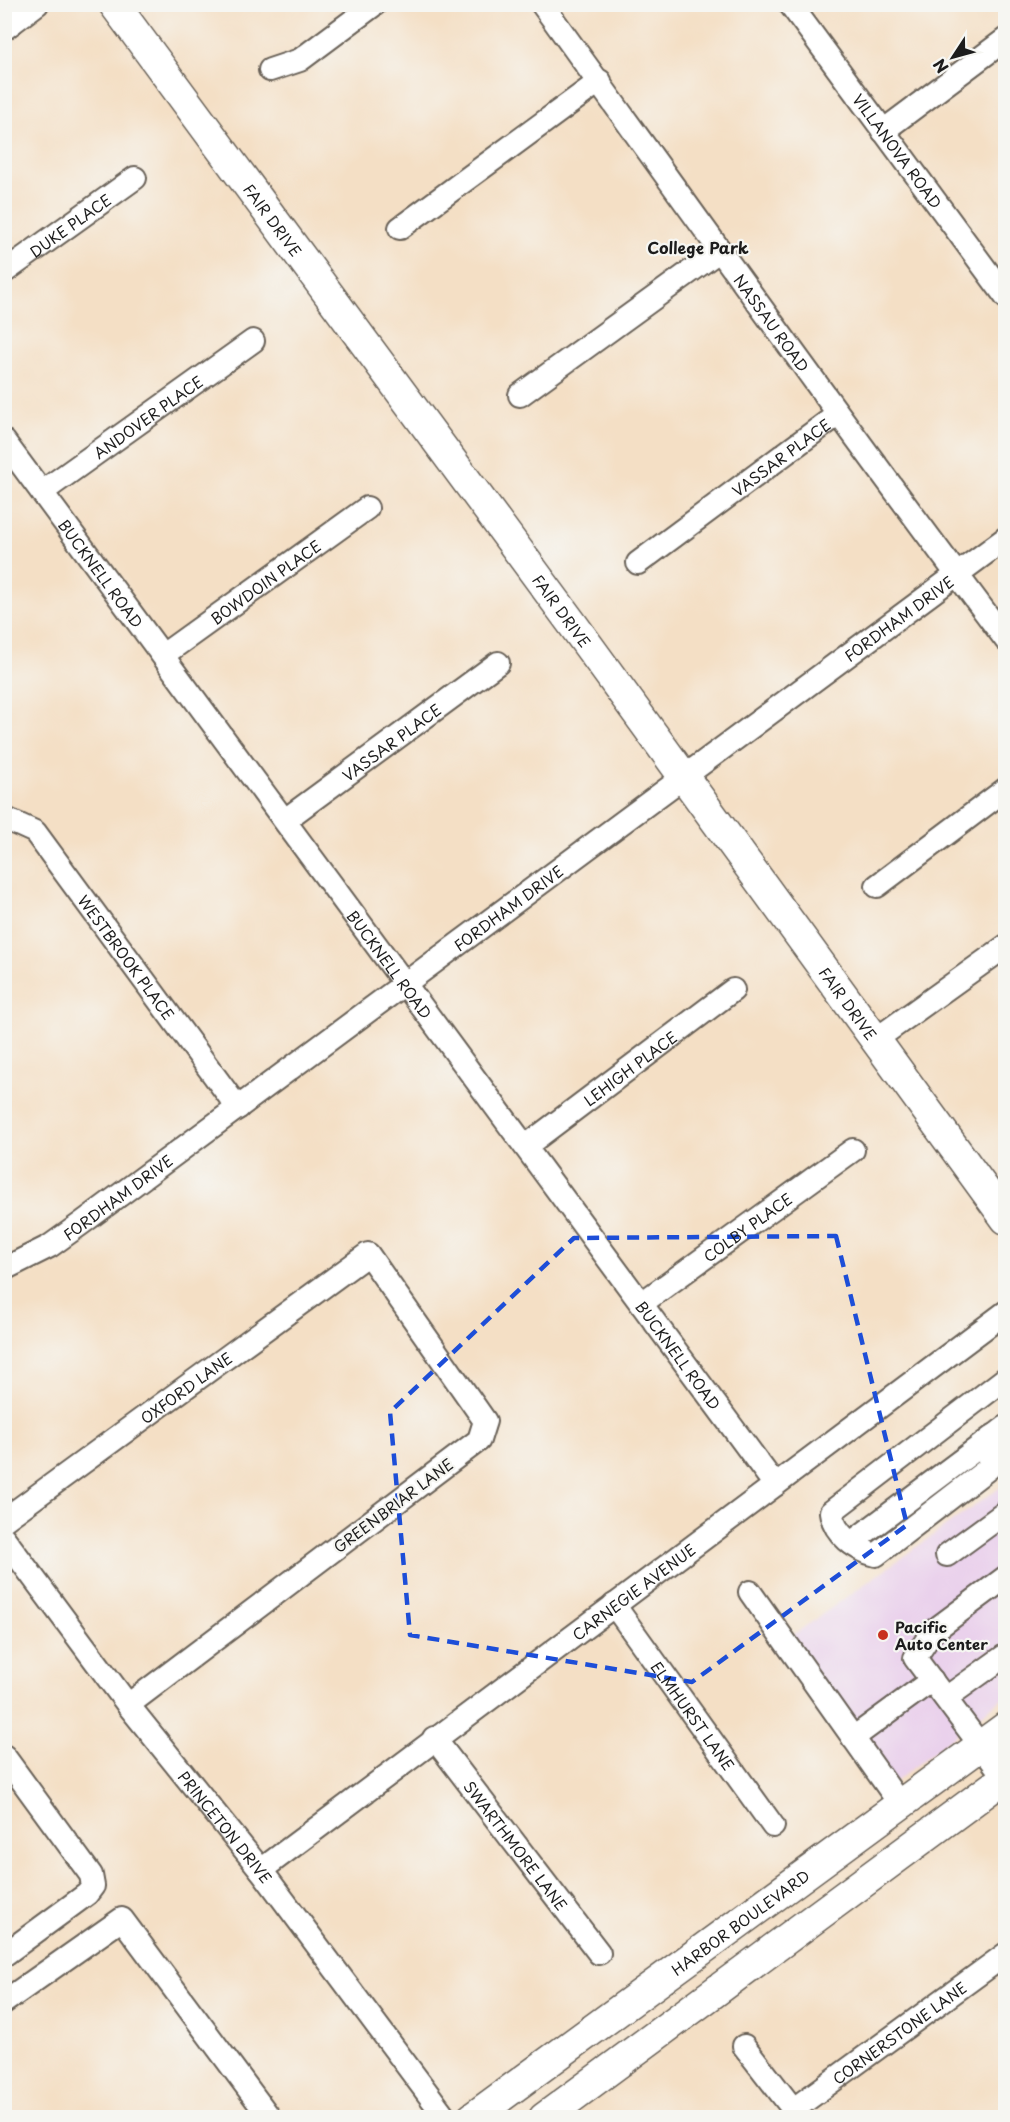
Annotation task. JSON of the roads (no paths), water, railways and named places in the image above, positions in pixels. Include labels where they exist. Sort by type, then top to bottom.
[{"type":"main road","name":"FAIR DRIVE","points":[[114,4],[684,777],[1005,1220]]},
{"type":"main road","name":"HARBOR BOULEVARD","points":[[472,2118],[1005,1727]]},
{"type":"main road","points":[[544,2118],[1005,1778]]},
{"type":"street","points":[[4,29],[37,4]]},
{"type":"street","points":[[270,70],[300,60],[375,4]]},
{"type":"street","name":"NASSAU ROAD","points":[[542,4],[600,81],[837,415],[1005,640]]},
{"type":"street","name":"VILLANOVA ROAD","points":[[789,4],[1005,294]]},
{"type":"street","points":[[884,130],[1005,39]]},
{"type":"street","points":[[400,228],[600,81]]},
{"type":"street","name":"DUKE PLACE","points":[[4,272],[135,178]]},
{"type":"street","points":[[520,395],[720,249]]},
{"type":"street","name":"ANDOVER PLACE","points":[[42,492],[254,341]]},
{"type":"street","name":"VASSAR PLACE","points":[[638,563],[837,415]]},
{"type":"street","name":"BUCKNELL ROAD","points":[[4,441],[775,1485]]},
{"type":"street","name":"BOWDOIN PLACE","points":[[163,655],[367,508]]},
{"type":"street","name":"FORDHAM DRIVE","points":[[4,1269],[50,1246],[1005,538]]},
{"type":"street","name":"VASSAR PLACE","points":[[285,820],[498,663]]},
{"type":"street","points":[[877,886],[1005,789]]},
{"type":"street","name":"WESTBROOK PLACE","points":[[4,818],[35,832],[238,1108]]},
{"type":"street","points":[[875,1040],[1005,946]]},
{"type":"street","name":"LEHIGH PLACE","points":[[526,1146],[733,990]]},
{"type":"street","name":"COLBY PLACE","points":[[642,1303],[853,1150]]},
{"type":"street","name":"OXFORD LANE","points":[[4,1520],[368,1254]]},
{"type":"street","name":"GREENBRIAR LANE","points":[[128,1705],[479,1440],[485,1421],[368,1254]]},
{"type":"street","name":"CARNEGIE AVENUE","points":[[261,1870],[434,1738],[1005,1312]]},
{"type":"street","points":[[1000,1431],[987,1451],[989,1468],[876,1555],[863,1552],[851,1543],[832,1522],[831,1512],[1005,1378]]},
{"type":"street","points":[[851,1543],[1000,1431]]},
{"type":"street","points":[[884,1471],[908,1500]]},
{"type":"street","points":[[947,1555],[1005,1512]]},
{"type":"street","name":"PRINCETON DRIVE","points":[[4,1538],[128,1705],[261,1870],[446,2118]]},
{"type":"street","points":[[1005,1577],[932,1632],[915,1658],[1005,1778]]},
{"type":"street","points":[[750,1592],[900,1804]]},
{"type":"street","name":"ELMHURST LANE","points":[[614,1605],[772,1827]]},
{"type":"street","points":[[946,1698],[1005,1655]]},
{"type":"street","points":[[853,1738],[932,1680]]},
{"type":"street","name":"SWARTHMORE LANE","points":[[434,1738],[599,1953]]},
{"type":"street","points":[[4,1756],[91,1875],[93,1886],[87,1894],[4,1955]]},
{"type":"street","points":[[4,2002],[122,1919],[270,2118]]},
{"type":"street","name":"CORNERSTONE LANE","points":[[797,2113],[1005,1954]]},
{"type":"street","points":[[744,2046],[797,2113]]},
{"type":"place","name":"Pacific Auto Center","points":[[883,1635]]},
{"type":"district","name":"College Park","points":[[698,247]]}]
